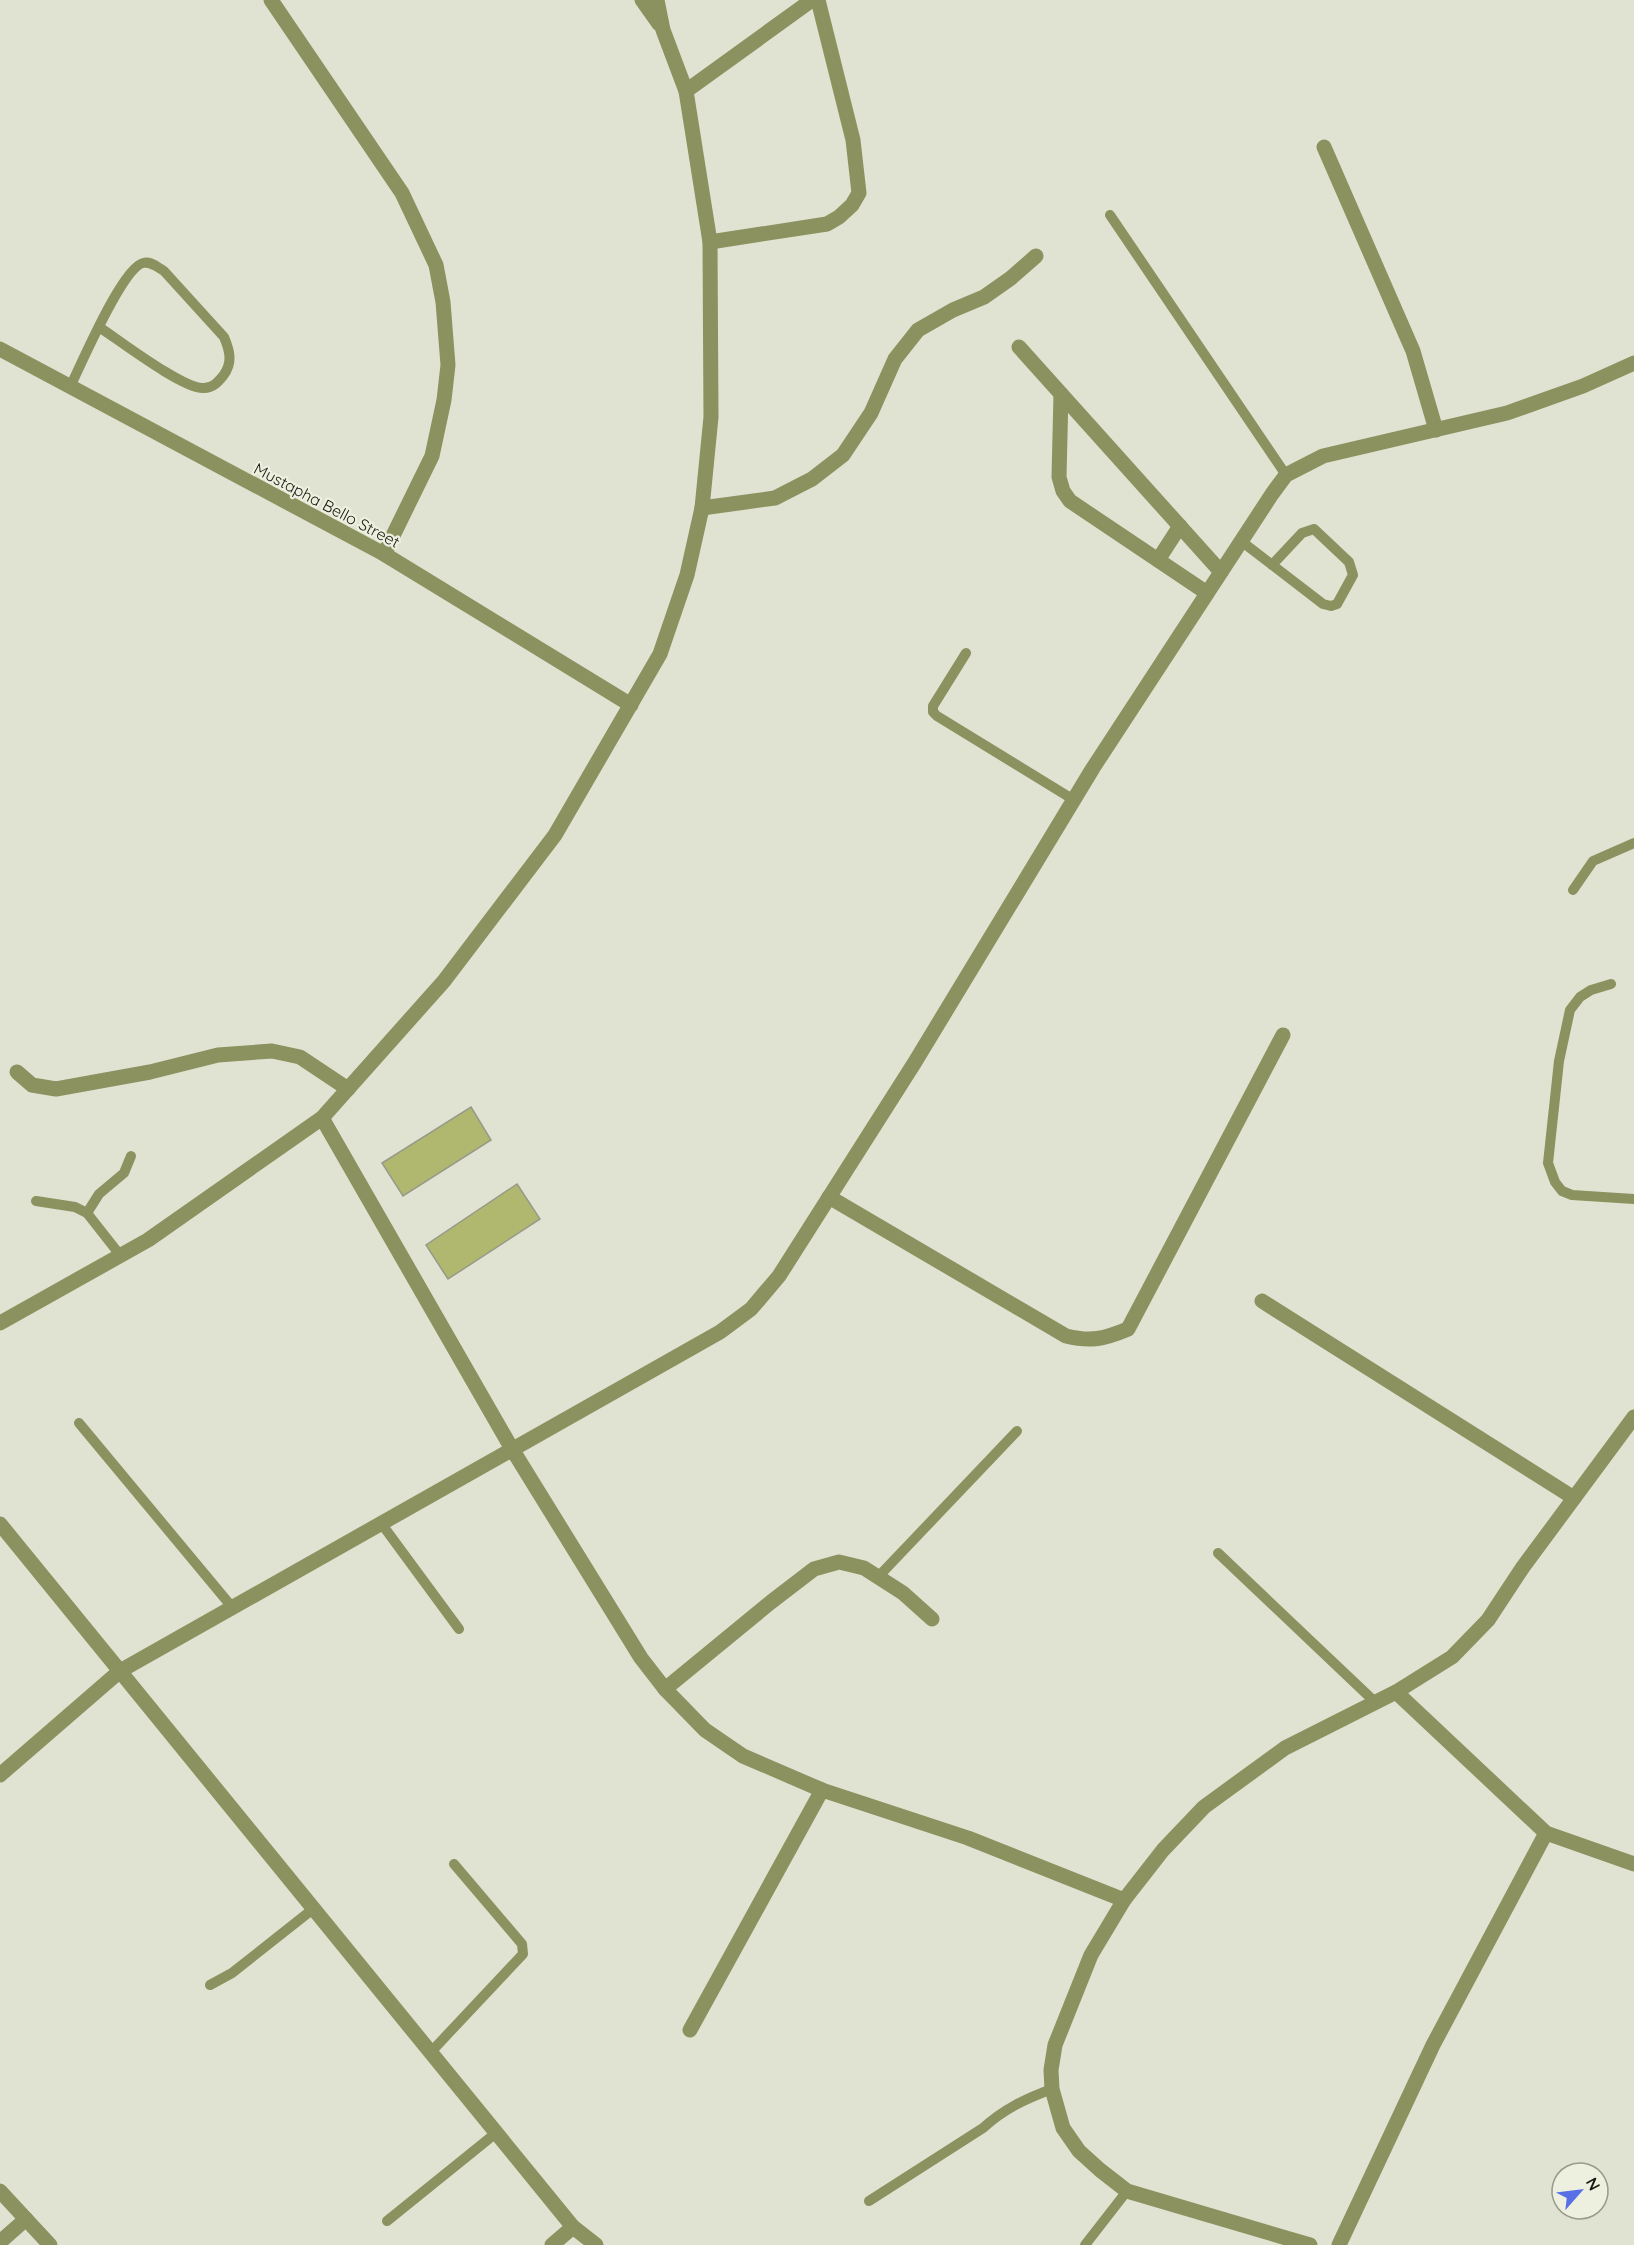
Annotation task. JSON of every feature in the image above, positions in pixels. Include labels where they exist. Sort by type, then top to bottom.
[{"type":"street","points":[[271,0],[402,193],[436,265],[443,302],[448,365],[444,400],[432,456],[384,554]]},
{"type":"street","points":[[642,0],[663,30]]},
{"type":"street","points":[[0,1323],[148,1240],[322,1118],[444,981],[555,835],[660,654],[687,575],[702,507],[711,417],[710,242],[686,91],[663,30],[657,0]]},
{"type":"street","points":[[686,91],[812,0]]},
{"type":"street","points":[[710,242],[827,224],[852,205],[859,193],[852,140],[818,0]]},
{"type":"street","points":[[1323,147],[1413,351],[1436,430]]},
{"type":"street","points":[[702,507],[775,498],[812,479],[843,455],[871,413],[895,359],[918,330],[953,310],[984,297],[1036,256]]},
{"type":"street","points":[[1019,347],[1221,572]]},
{"type":"street","name":"Mustapha Bello Street","points":[[0,349],[384,554],[631,705]]},
{"type":"street","points":[[0,1775],[120,1671],[720,1332],[751,1309],[779,1276],[915,1062],[1074,800],[1286,475],[1323,456],[1507,413],[1583,386],[1634,363]]},
{"type":"street","points":[[1061,394],[1059,477],[1063,491],[1070,501],[1207,593]]},
{"type":"street","points":[[1158,560],[1180,526]]},
{"type":"street","points":[[829,1197],[1066,1336],[1082,1340],[1106,1339],[1128,1329],[1283,1035]]},
{"type":"street","points":[[17,1071],[32,1085],[56,1089],[150,1072],[218,1055],[272,1051],[300,1057],[348,1089]]},
{"type":"street","points":[[322,1118],[512,1449],[641,1658],[666,1689],[705,1730],[743,1756],[822,1790],[968,1838],[1124,1900]]},
{"type":"street","points":[[1262,1301],[1574,1498]]},
{"type":"street","points":[[1310,2245],[1127,2191],[1079,2151],[1063,2128],[1052,2089],[1051,2070],[1054,2044],[1091,1955],[1124,1900],[1163,1850],[1204,1807],[1286,1748],[1396,1692],[1452,1657],[1488,1620],[1523,1566],[1634,1417]]},
{"type":"street","points":[[0,1524],[573,2228],[596,2245]]},
{"type":"street","points":[[666,1689],[814,1569],[839,1562],[864,1568],[903,1593],[932,1619]]},
{"type":"street","points":[[1396,1692],[1546,1833],[1634,1864]]},
{"type":"street","points":[[690,2030],[822,1790]]},
{"type":"street","points":[[1340,2245],[1433,2046],[1546,1833]]},
{"type":"street","points":[[0,2191],[50,2245]]},
{"type":"street","points":[[0,2242],[26,2219]]},
{"type":"street","points":[[552,2245],[573,2228]]},
{"type":"lane","points":[[1110,215],[1286,475]]},
{"type":"lane","points":[[70,387],[99,327],[114,298],[132,268],[143,263],[151,263],[164,271],[224,337],[229,348],[230,361],[226,372],[216,384],[204,388],[186,384],[99,327]]},
{"type":"lane","points":[[1241,541],[1272,565],[1323,604],[1331,606],[1337,604],[1353,575],[1348,562],[1314,529],[1302,533],[1272,565]]},
{"type":"lane","points":[[966,653],[933,706],[933,712],[1074,800]]},
{"type":"lane","points":[[1573,890],[1593,861],[1634,843]]},
{"type":"lane","points":[[1611,984],[1591,990],[1580,997],[1570,1010],[1559,1061],[1548,1163],[1555,1182],[1562,1191],[1572,1195],[1634,1199]]},
{"type":"lane","points":[[87,1213],[99,1194],[124,1173],[131,1155]]},
{"type":"lane","points":[[36,1201],[75,1208],[87,1213],[120,1255]]},
{"type":"lane","points":[[79,1423],[232,1607]]},
{"type":"lane","points":[[878,1577],[1017,1431]]},
{"type":"lane","points":[[381,1523],[459,1629]]},
{"type":"lane","points":[[1218,1553],[1375,1702]]},
{"type":"lane","points":[[430,2053],[523,1954],[522,1944],[454,1864]]},
{"type":"lane","points":[[210,1985],[248,1961],[313,1909]]},
{"type":"lane","points":[[869,2201],[983,2128],[999,2114],[1020,2101],[1052,2089]]},
{"type":"lane","points":[[387,2220],[496,2133]]},
{"type":"lane","points":[[1085,2245],[1127,2191]]},
{"type":"building","points":[[471,1107],[491,1140],[403,1196],[382,1163]]},
{"type":"building","points":[[517,1184],[540,1219],[448,1279],[426,1245]]}]
